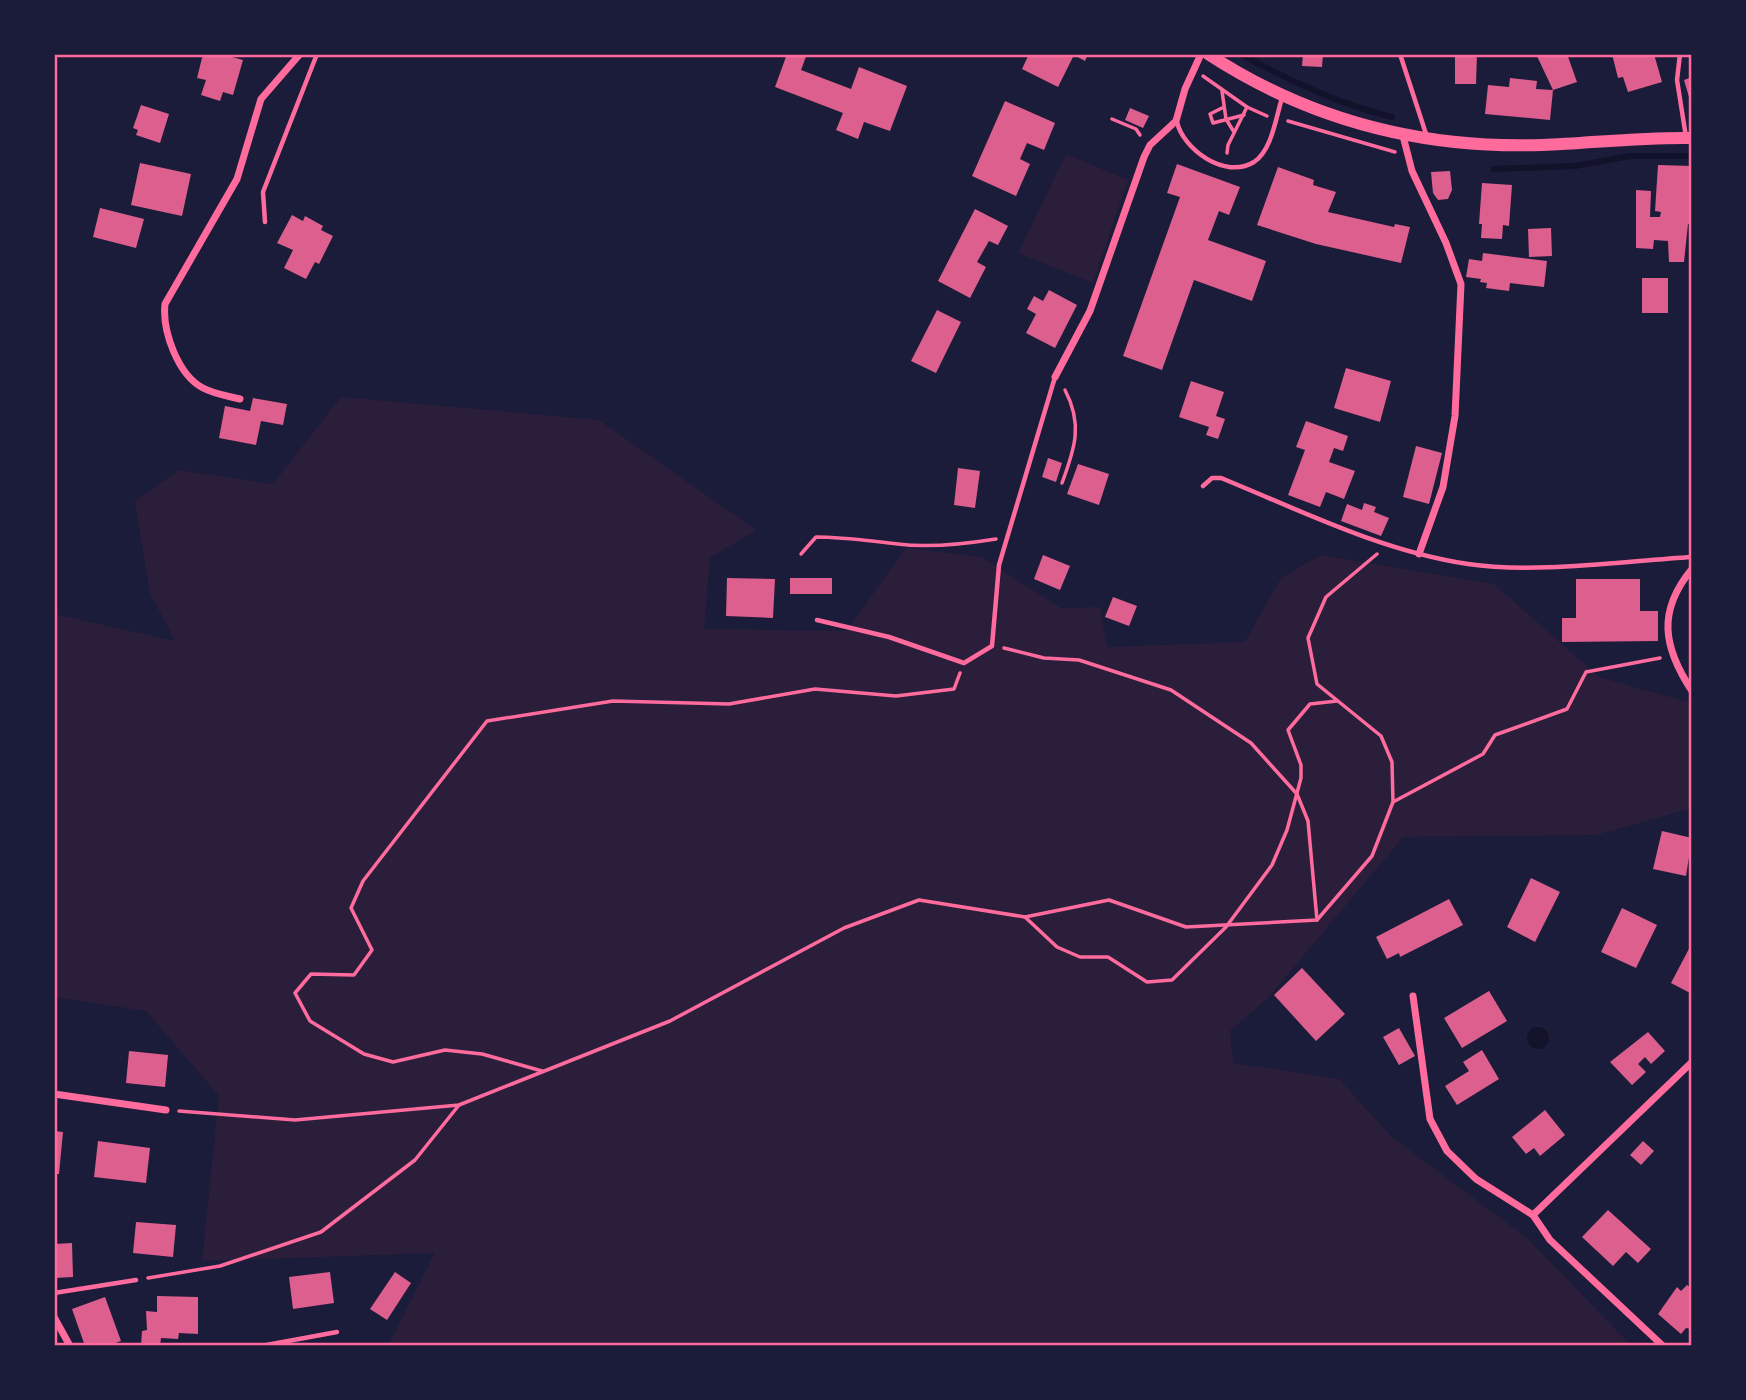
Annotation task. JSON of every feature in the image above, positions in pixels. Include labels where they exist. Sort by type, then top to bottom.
[{"type":"main road","points":[[1208,54],[1282,96],[1330,116],[1403,136],[1517,145],[1689,138]]},
{"type":"street","points":[[240,399],[204,389],[194,382],[176,355],[166,324],[165,304],[237,179],[261,99],[269,86],[300,54]]},
{"type":"street","points":[[1055,377],[1090,311],[1150,145],[1176,121],[1193,68],[1201,54]]},
{"type":"street","points":[[1403,136],[1412,172],[1446,243],[1461,284],[1455,416],[1443,487],[1419,554]]},
{"type":"street","points":[[1692,569],[1675,589],[1668,617],[1668,639],[1672,655],[1692,691]]},
{"type":"street","points":[[1413,996],[1427,1105],[1434,1130],[1447,1150],[1476,1178],[1533,1215],[1550,1240],[1663,1346]]},
{"type":"street","points":[[1533,1215],[1692,1062]]},
{"type":"street","points":[[54,1094],[166,1110]]},
{"type":"street","points":[[54,1317],[70,1346]]},
{"type":"lane","points":[[265,222],[263,192],[317,54]]},
{"type":"lane","points":[[1400,54],[1428,140]]},
{"type":"lane","points":[[1680,54],[1677,80],[1689,138]]},
{"type":"lane","points":[[1176,121],[1185,142],[1203,157],[1225,166],[1253,162],[1262,153],[1282,96]]},
{"type":"lane","points":[[817,620],[889,637],[964,663],[992,646],[998,611],[999,565],[1005,537],[1040,436],[1049,391],[1055,377]]},
{"type":"lane","points":[[1203,486],[1212,478],[1221,478],[1387,546],[1470,565],[1526,566],[1692,557]]},
{"type":"lane","points":[[54,1293],[136,1280]]},
{"type":"lane","points":[[261,1346],[337,1332]]},
{"type":"path","points":[[1193,68],[1247,107],[1276,118],[1407,155]]},
{"type":"path","points":[[1222,90],[1222,108],[1234,132]]},
{"type":"path","points":[[1225,166],[1228,145],[1247,107]]},
{"type":"path","points":[[1222,108],[1212,112],[1209,118],[1216,124],[1244,116]]},
{"type":"path","points":[[1112,118],[1136,129],[1150,145]]},
{"type":"path","points":[[1055,377],[1070,401],[1077,422],[1072,457],[1062,483]]},
{"type":"path","points":[[801,554],[816,537],[947,545],[1005,537]]},
{"type":"path","points":[[166,1110],[295,1121],[459,1105],[670,1021],[844,928],[919,900],[1025,917],[1109,901],[1186,927],[1226,927],[1317,920],[1372,856],[1393,802],[1392,762],[1381,736],[1317,684],[1308,638],[1326,597],[1387,546]]},
{"type":"path","points":[[992,646],[1044,658],[1079,660],[1171,690],[1251,743],[1297,794],[1308,821],[1317,920]]},
{"type":"path","points":[[1393,802],[1483,754],[1496,736],[1567,709],[1586,672],[1672,655]]},
{"type":"path","points":[[544,1071],[482,1054],[445,1050],[393,1062],[364,1054],[310,1021],[295,993],[311,974],[354,975],[372,950],[351,908],[363,881],[487,722],[613,701],[729,704],[814,689],[896,696],[954,689],[964,663]]},
{"type":"path","points":[[1025,917],[1057,947],[1080,957],[1108,957],[1147,982],[1171,980],[1226,927],[1272,865],[1297,794],[1301,765],[1288,730],[1310,704],[1337,701]]},
{"type":"path","points":[[136,1280],[220,1266],[321,1232],[415,1160],[459,1105]]},
{"type":"shaded area","points":[[1066,154],[1128,180],[1093,283],[1018,253]]},
{"type":"shaded area","points":[[341,397],[599,420],[756,530],[710,558],[704,629],[846,631],[906,548],[981,557],[1061,608],[1100,607],[1107,647],[1245,642],[1281,578],[1321,555],[1494,584],[1599,677],[1692,703],[1692,808],[1596,835],[1403,837],[1269,997],[1230,1031],[1233,1063],[1339,1079],[1391,1136],[1526,1237],[1632,1346],[388,1346],[435,1253],[202,1261],[219,1096],[146,1011],[54,997],[54,614],[175,641],[150,593],[135,501],[179,470],[273,484]]},
{"type":"shaded area","points":[[1534,1027],[1542,1027],[1549,1034],[1549,1042],[1542,1049],[1534,1049],[1527,1042],[1527,1034]]},
{"type":"building","points":[[203,54],[233,54],[232,57],[243,60],[233,95],[223,92],[220,101],[201,95],[206,80],[197,78]]},
{"type":"building","points":[[787,54],[807,54],[801,70],[851,89],[859,67],[907,86],[890,131],[864,122],[858,139],[836,130],[843,113],[775,87]]},
{"type":"building","points":[[1029,54],[1088,54],[1085,61],[1074,55],[1058,87],[1022,69]]},
{"type":"building","points":[[1303,54],[1323,54],[1322,67],[1302,66]]},
{"type":"building","points":[[1455,54],[1477,54],[1476,84],[1455,84]]},
{"type":"building","points":[[1536,54],[1567,54],[1577,82],[1553,90]]},
{"type":"building","points":[[1612,54],[1654,54],[1662,82],[1628,92],[1623,77],[1618,78]]},
{"type":"building","points":[[1692,77],[1692,104],[1691,104],[1684,80]]},
{"type":"building","points":[[1510,78],[1537,81],[1536,89],[1553,90],[1550,120],[1485,114],[1488,85],[1509,87]]},
{"type":"building","points":[[1005,101],[1055,123],[1044,150],[1027,143],[1020,159],[1030,164],[1016,196],[972,176]]},
{"type":"building","points":[[141,105],[169,114],[160,143],[136,135],[138,130],[133,128]]},
{"type":"building","points":[[1130,108],[1149,116],[1143,128],[1125,120]]},
{"type":"building","points":[[140,163],[191,174],[182,216],[131,205]]},
{"type":"building","points":[[1177,164],[1240,187],[1229,215],[1219,211],[1208,240],[1266,261],[1252,301],[1194,280],[1162,370],[1123,356],[1180,197],[1167,193]]},
{"type":"building","points":[[1658,165],[1692,166],[1692,224],[1688,224],[1684,262],[1669,262],[1668,241],[1654,240],[1653,249],[1636,248],[1636,190],[1651,191],[1650,217],[1660,217],[1661,212],[1655,211]]},
{"type":"building","points":[[1278,167],[1314,180],[1313,185],[1336,192],[1328,212],[1394,227],[1395,224],[1410,227],[1401,263],[1316,244],[1257,225]]},
{"type":"building","points":[[1450,171],[1452,190],[1448,199],[1438,200],[1433,193],[1431,172]]},
{"type":"building","points":[[1482,183],[1512,185],[1509,226],[1503,225],[1502,239],[1481,238],[1482,224],[1479,224]]},
{"type":"building","points":[[100,208],[144,219],[136,248],[93,237]]},
{"type":"building","points":[[975,209],[1008,226],[998,245],[989,241],[977,262],[986,267],[970,298],[938,281]]},
{"type":"building","points":[[292,215],[303,221],[305,216],[323,226],[321,230],[333,236],[319,264],[315,262],[306,279],[284,268],[293,250],[277,243]]},
{"type":"building","points":[[1551,228],[1552,256],[1529,257],[1528,229]]},
{"type":"building","points":[[1483,253],[1547,261],[1544,287],[1510,283],[1509,291],[1486,288],[1487,283],[1480,282],[1481,279],[1466,277],[1469,259],[1482,261]]},
{"type":"building","points":[[1642,278],[1668,278],[1668,313],[1642,313]]},
{"type":"building","points":[[1049,290],[1077,305],[1055,348],[1026,333],[1036,314],[1027,309],[1034,296],[1043,301]]},
{"type":"building","points":[[937,310],[961,322],[936,373],[911,361]]},
{"type":"building","points":[[1346,368],[1391,381],[1380,422],[1334,408]]},
{"type":"building","points":[[1191,381],[1224,392],[1216,416],[1225,419],[1218,439],[1206,435],[1209,427],[1179,417]]},
{"type":"building","points":[[253,398],[287,404],[283,425],[261,421],[256,445],[219,438],[225,406],[250,411]]},
{"type":"building","points":[[1306,421],[1348,436],[1343,451],[1334,448],[1329,462],[1355,471],[1344,499],[1326,492],[1320,507],[1288,495],[1305,450],[1296,447]]},
{"type":"building","points":[[1416,446],[1442,453],[1429,504],[1403,497]]},
{"type":"building","points":[[1048,458],[1062,463],[1056,482],[1042,477]]},
{"type":"building","points":[[1078,464],[1109,474],[1099,505],[1067,494]]},
{"type":"building","points":[[958,468],[980,471],[975,508],[954,505]]},
{"type":"building","points":[[1364,503],[1376,507],[1374,512],[1389,518],[1381,536],[1341,521],[1347,504],[1362,510]]},
{"type":"building","points":[[1043,555],[1070,566],[1060,590],[1034,579]]},
{"type":"building","points":[[727,578],[775,579],[773,618],[726,616]]},
{"type":"building","points":[[790,578],[832,578],[832,594],[790,594]]},
{"type":"building","points":[[1576,579],[1640,579],[1640,611],[1658,611],[1658,641],[1562,642],[1562,618],[1576,618]]},
{"type":"building","points":[[1113,597],[1137,606],[1129,626],[1105,617]]},
{"type":"building","points":[[1662,831],[1692,838],[1686,876],[1653,869]]},
{"type":"building","points":[[1531,878],[1560,892],[1535,942],[1507,927]]},
{"type":"building","points":[[1449,899],[1463,925],[1400,957],[1399,953],[1387,959],[1376,937]]},
{"type":"building","points":[[1622,908],[1657,925],[1636,968],[1601,952]]},
{"type":"building","points":[[1692,943],[1692,994],[1671,983]]},
{"type":"building","points":[[1302,968],[1345,1014],[1316,1041],[1274,995]]},
{"type":"building","points":[[1489,991],[1507,1021],[1462,1048],[1444,1018]]},
{"type":"building","points":[[1399,1028],[1415,1056],[1399,1065],[1383,1037]]},
{"type":"building","points":[[1648,1032],[1665,1051],[1651,1064],[1645,1057],[1638,1064],[1646,1072],[1632,1085],[1610,1062]]},
{"type":"building","points":[[1482,1050],[1499,1079],[1457,1105],[1445,1086],[1469,1071],[1463,1062]]},
{"type":"building","points":[[129,1051],[168,1055],[165,1087],[126,1083]]},
{"type":"building","points":[[1545,1110],[1565,1135],[1540,1156],[1534,1148],[1526,1154],[1512,1137]]},
{"type":"building","points":[[54,1131],[63,1132],[59,1174],[54,1174]]},
{"type":"building","points":[[98,1141],[150,1148],[146,1183],[94,1177]]},
{"type":"building","points":[[1643,1141],[1654,1151],[1641,1165],[1630,1155]]},
{"type":"building","points":[[1608,1210],[1651,1249],[1638,1263],[1626,1252],[1613,1266],[1582,1237]]},
{"type":"building","points":[[136,1222],[176,1225],[173,1257],[133,1253]]},
{"type":"building","points":[[72,1243],[73,1277],[54,1278],[54,1244]]},
{"type":"building","points":[[330,1272],[334,1303],[293,1309],[289,1277]]},
{"type":"building","points":[[395,1272],[411,1283],[387,1320],[370,1309]]},
{"type":"building","points":[[1687,1285],[1692,1289],[1692,1329],[1686,1328],[1681,1334],[1658,1314],[1677,1287],[1681,1291]]},
{"type":"building","points":[[157,1296],[198,1297],[198,1334],[179,1333],[178,1339],[161,1338],[160,1346],[141,1346],[142,1331],[147,1330],[146,1311],[157,1312]]},
{"type":"building","points":[[105,1297],[121,1341],[107,1346],[85,1346],[72,1309]]},
{"type":"waterway","points":[[1241,54],[1315,91],[1392,117]]},
{"type":"waterway","points":[[1494,169],[1575,166],[1630,156],[1692,156]]}]
